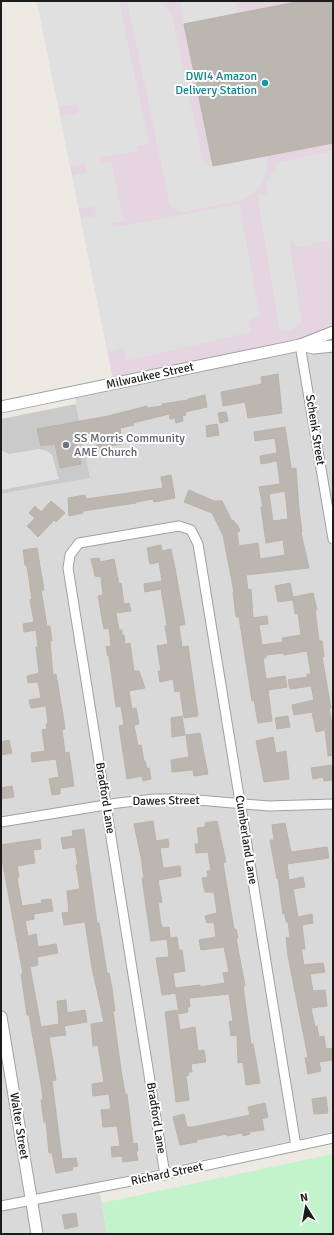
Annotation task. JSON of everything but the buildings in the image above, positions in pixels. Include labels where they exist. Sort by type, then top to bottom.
[{"type":"street","name":"Milwaukee Street","points":[[1,407],[300,345],[333,332]]},
{"type":"street","name":"Milwaukee Street","points":[[300,345],[314,348],[333,346]]},
{"type":"street","name":"Schenk Street","points":[[300,345],[333,539]]},
{"type":"street","name":"Bradford Lane","points":[[165,1175],[68,568],[70,555],[79,543],[179,526],[186,527],[194,534]]},
{"type":"street","name":"Cumberland Lane","points":[[194,534],[198,544],[296,1146]]},
{"type":"street","name":"Dawes Street","points":[[1,822],[136,800],[186,798],[269,806],[333,804]]},
{"type":"street","name":"Walter Street","points":[[1,1017],[37,1234]]},
{"type":"street","name":"Richard Street","points":[[1,1206],[165,1175],[333,1138]]},
{"type":"shaded area","points":[[37,1],[333,1],[333,332],[114,384]]},
{"type":"shaded area","points":[[37,1],[119,1],[149,144],[137,146],[137,151],[101,157],[101,164],[111,162],[124,221],[112,223],[113,226],[117,227],[239,204],[260,316],[247,321],[251,332],[126,361],[123,348],[108,352],[81,219],[96,216],[95,207],[79,208],[72,176],[87,172],[85,163],[70,166],[60,117],[77,113],[76,105],[58,106]]},
{"type":"shaded area","points":[[127,1],[157,1],[171,11],[203,161],[208,166],[213,166],[267,156],[267,168],[263,182],[254,193],[242,200],[184,212],[176,210],[170,206]]},
{"type":"shaded area","points":[[180,1],[235,1],[238,14],[184,24]]},
{"type":"shaded area","points":[[333,151],[333,240],[296,247],[293,240],[289,242],[302,323],[292,329],[280,332],[257,196],[268,194],[266,183],[269,177],[276,171],[276,163]]},
{"type":"shaded area","points":[[333,346],[333,1132],[98,1182],[107,1234],[1,1234],[1,494],[90,478],[74,391],[299,347]]},
{"type":"shaded area","points":[[76,404],[90,478],[1,494],[1,419]]},
{"type":"shaded area","points":[[39,449],[47,451],[52,455],[59,479],[1,490],[1,450],[9,454]]},
{"type":"green space","points":[[333,1154],[333,1234],[107,1234],[102,1203]]},
{"type":"place","name":"DWI4 Amazon Delivery Station","points":[[265,83]]},
{"type":"place","name":"SS Morris Community AME Church","points":[[66,445]]}]
